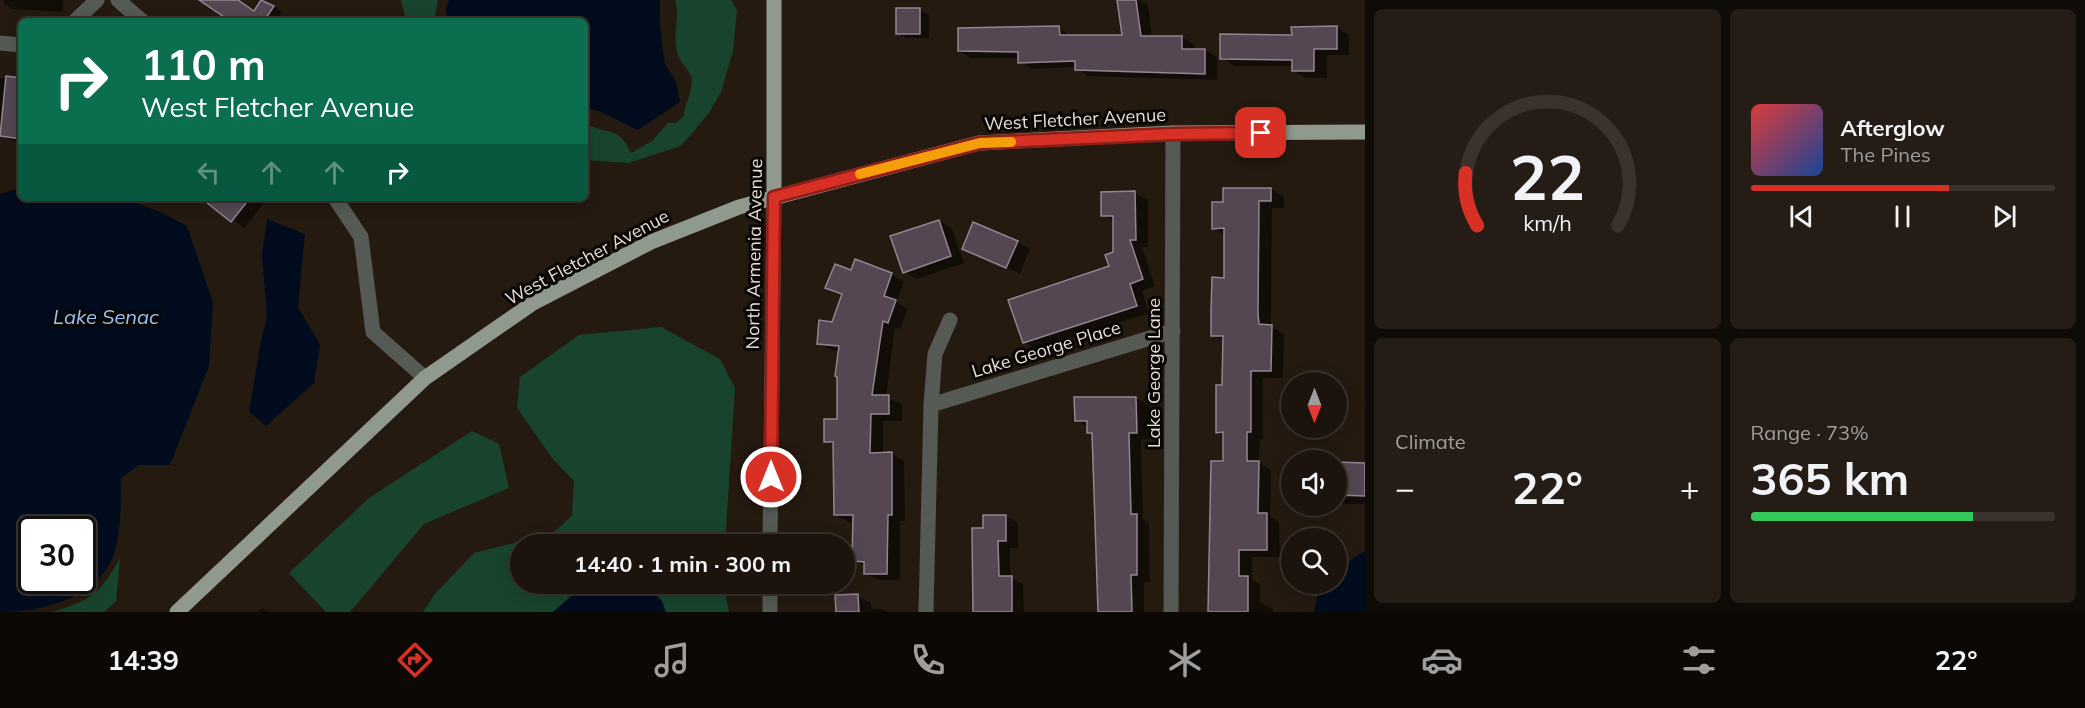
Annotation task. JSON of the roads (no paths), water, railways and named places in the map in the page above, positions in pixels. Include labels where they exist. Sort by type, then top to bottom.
[{"type":"main road","name":"North Armenia Avenue","points":[[774,0],[774,197]]},
{"type":"main road","name":"West Fletcher Avenue","points":[[177,612],[425,378],[533,303],[641,247],[738,207],[980,143],[1173,134],[1365,132]]},
{"type":"street","points":[[78,18],[98,0]]},
{"type":"street","points":[[118,0],[139,18]]},
{"type":"street","points":[[0,43],[18,45]]},
{"type":"street","name":"Lake George Lane","points":[[1171,612],[1173,134]]},
{"type":"street","name":"North Armenia Avenue","points":[[770,534],[774,197]]},
{"type":"street","points":[[337,201],[361,237],[373,332],[425,378]]},
{"type":"street","points":[[927,612],[930,405],[935,354],[950,320]]},
{"type":"street","name":"Lake George Place","points":[[930,405],[1173,331]]},
{"type":"street","points":[[770,594],[770,612]]},
{"type":"water","points":[[449,0],[660,0],[660,27],[665,64],[676,82],[680,102],[638,130],[599,111],[588,109],[588,18],[447,18],[446,8]]},
{"type":"water","name":"Lake Senac","points":[[18,189],[18,201],[130,201],[160,212],[187,226],[213,303],[209,366],[170,465],[139,465],[121,478],[121,504],[116,547],[109,564],[96,581],[96,516],[18,516],[18,594],[78,594],[53,605],[0,612],[0,194]]},
{"type":"water","points":[[267,219],[305,234],[298,307],[320,345],[314,383],[266,426],[249,412],[267,317],[262,255]]},
{"type":"water","points":[[1365,551],[1365,612],[1314,612],[1318,594],[1347,594],[1347,563]]},
{"type":"water","points":[[574,594],[655,594],[662,601],[666,612],[553,612]]}]
